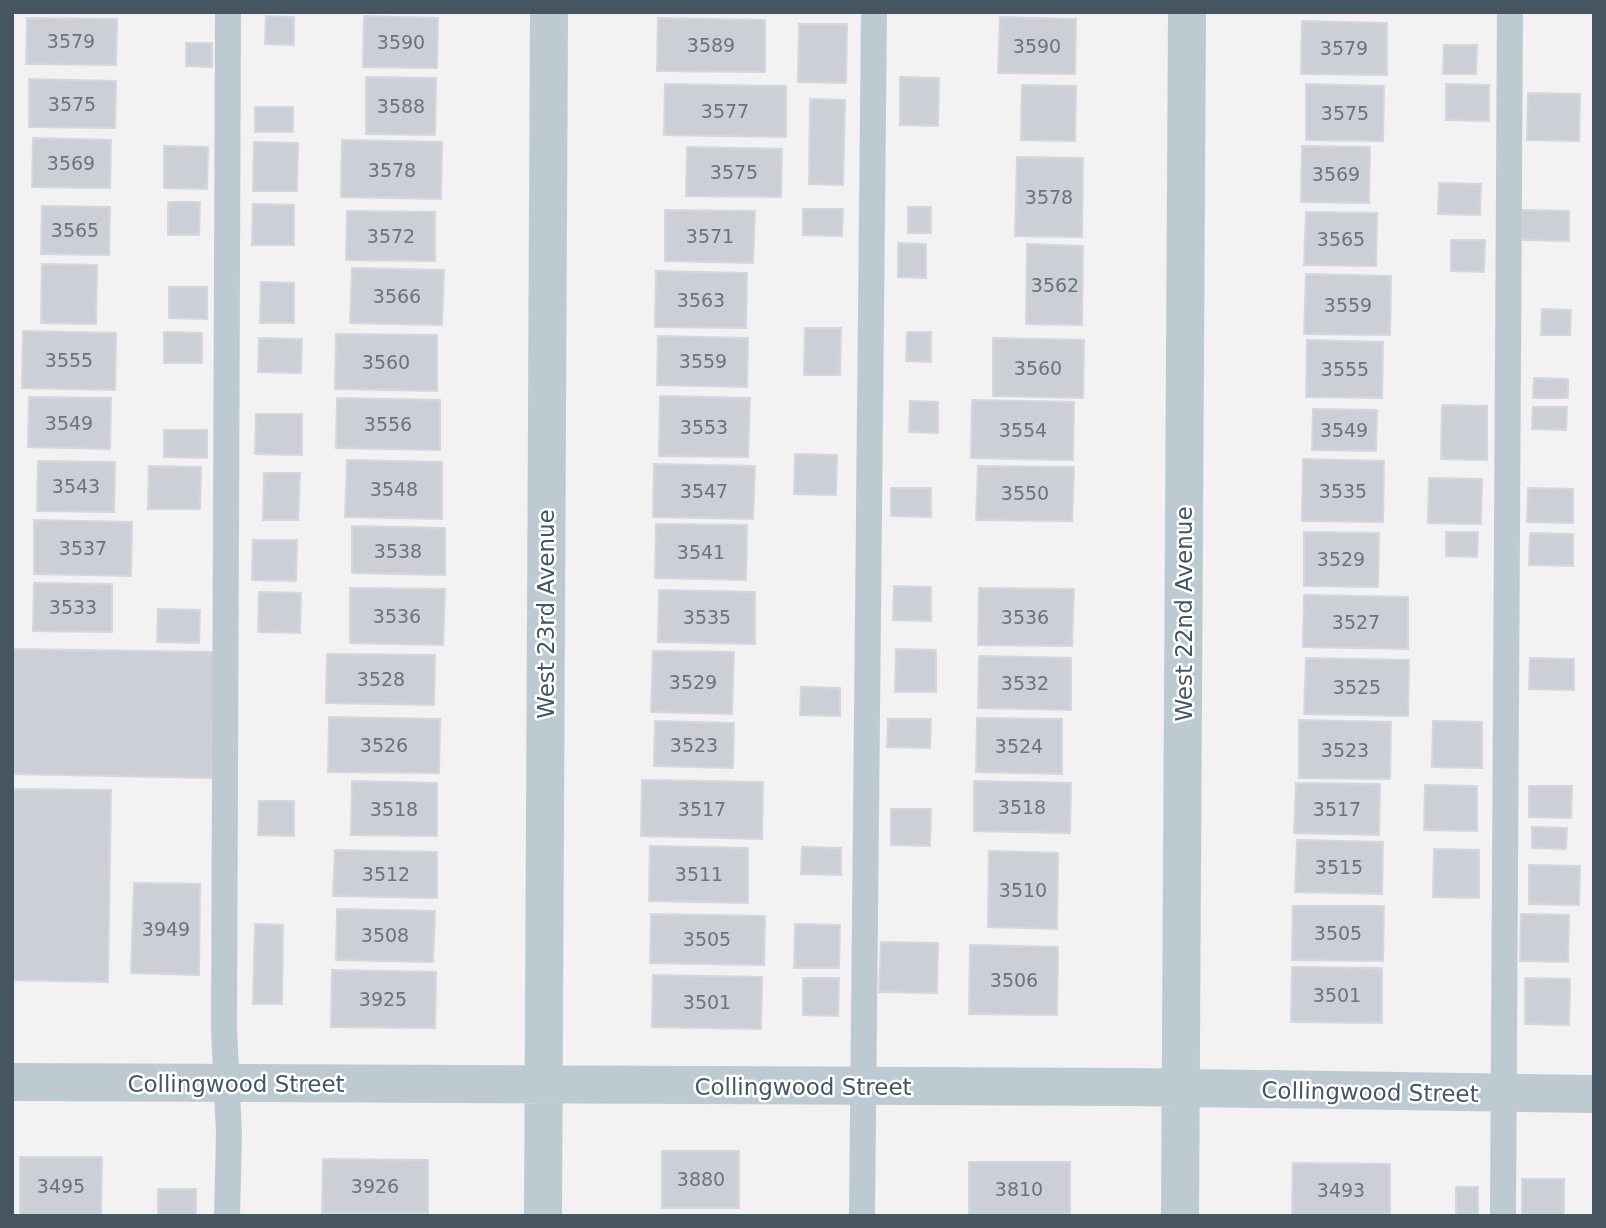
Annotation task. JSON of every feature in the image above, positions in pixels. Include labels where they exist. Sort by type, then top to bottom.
[{"type":"street","name":"West 23rd Avenue","points":[[543,1216],[549,12]]},
{"type":"street","name":"West 22nd Avenue","points":[[1180,1216],[1187,12]]},
{"type":"street","name":"Collingwood Street","points":[[12,1082],[1181,1088],[1503,1095],[1594,1094]]},
{"type":"lane","points":[[228,1216],[224,1002],[229,12]]},
{"type":"lane","points":[[862,1216],[874,12]]},
{"type":"lane","points":[[1503,1216],[1510,12]]},
{"type":"building","points":[[266,16],[294,17],[294,45],[265,44]]},
{"type":"building","points":[[364,16],[438,18],[437,68],[363,67]]},
{"type":"building","points":[[1000,17],[1076,19],[1075,74],[998,73]]},
{"type":"building","points":[[27,18],[117,19],[116,65],[26,64]]},
{"type":"building","points":[[658,18],[765,20],[765,72],[657,71]]},
{"type":"building","points":[[1302,21],[1387,23],[1387,75],[1301,74]]},
{"type":"building","points":[[799,24],[847,24],[846,83],[798,82]]},
{"type":"building","points":[[186,43],[212,43],[212,67],[186,66]]},
{"type":"building","points":[[1444,45],[1477,45],[1476,74],[1443,74]]},
{"type":"building","points":[[366,77],[436,78],[435,135],[366,134]]},
{"type":"building","points":[[900,77],[939,78],[938,126],[900,125]]},
{"type":"building","points":[[29,79],[116,81],[115,128],[29,127]]},
{"type":"building","points":[[665,84],[786,86],[786,137],[664,135]]},
{"type":"building","points":[[1306,84],[1384,86],[1383,141],[1306,140]]},
{"type":"building","points":[[1446,84],[1489,85],[1489,121],[1446,120]]},
{"type":"building","points":[[1022,85],[1076,86],[1075,141],[1021,140]]},
{"type":"building","points":[[1528,93],[1580,94],[1579,141],[1527,140]]},
{"type":"building","points":[[810,99],[845,100],[843,185],[809,184]]},
{"type":"building","points":[[255,107],[293,107],[293,132],[255,132]]},
{"type":"building","points":[[33,138],[111,140],[110,188],[32,187]]},
{"type":"building","points":[[342,140],[442,142],[441,199],[341,197]]},
{"type":"building","points":[[254,142],[298,143],[297,191],[253,191]]},
{"type":"building","points":[[164,146],[208,147],[207,189],[164,188]]},
{"type":"building","points":[[1302,146],[1370,147],[1369,203],[1301,202]]},
{"type":"building","points":[[687,147],[782,149],[781,197],[686,196]]},
{"type":"building","points":[[1017,157],[1083,158],[1082,237],[1015,236]]},
{"type":"building","points":[[1439,183],[1481,184],[1480,215],[1438,214]]},
{"type":"building","points":[[168,202],[200,202],[199,235],[168,235]]},
{"type":"building","points":[[253,204],[294,205],[294,245],[252,245]]},
{"type":"building","points":[[42,206],[110,207],[109,255],[41,254]]},
{"type":"building","points":[[908,207],[931,207],[931,233],[908,233]]},
{"type":"building","points":[[803,209],[843,209],[842,236],[803,235]]},
{"type":"building","points":[[665,210],[755,211],[753,263],[665,261]]},
{"type":"building","points":[[1522,210],[1569,211],[1569,241],[1521,240]]},
{"type":"building","points":[[347,211],[435,212],[435,261],[346,260]]},
{"type":"building","points":[[1306,212],[1377,213],[1376,266],[1304,265]]},
{"type":"building","points":[[1451,240],[1485,240],[1484,272],[1451,271]]},
{"type":"building","points":[[898,243],[926,244],[926,278],[898,277]]},
{"type":"building","points":[[1027,244],[1083,246],[1082,325],[1026,324]]},
{"type":"building","points":[[42,264],[97,265],[96,324],[41,323]]},
{"type":"building","points":[[352,268],[444,270],[442,325],[350,323]]},
{"type":"building","points":[[656,271],[747,273],[746,328],[655,327]]},
{"type":"building","points":[[1306,274],[1391,276],[1390,335],[1304,334]]},
{"type":"building","points":[[261,282],[294,283],[294,323],[260,323]]},
{"type":"building","points":[[169,287],[207,287],[207,319],[169,318]]},
{"type":"building","points":[[1542,309],[1571,310],[1570,335],[1541,335]]},
{"type":"building","points":[[805,328],[841,328],[840,375],[804,375]]},
{"type":"building","points":[[23,331],[116,333],[115,390],[22,388]]},
{"type":"building","points":[[164,332],[202,333],[202,363],[164,363]]},
{"type":"building","points":[[907,332],[931,332],[931,362],[906,361]]},
{"type":"building","points":[[336,334],[437,335],[437,391],[335,389]]},
{"type":"building","points":[[658,336],[748,338],[747,387],[657,385]]},
{"type":"building","points":[[259,338],[302,339],[301,373],[258,372]]},
{"type":"building","points":[[993,338],[1084,340],[1083,398],[993,396]]},
{"type":"building","points":[[1307,340],[1383,342],[1382,398],[1306,397]]},
{"type":"building","points":[[1534,378],[1568,379],[1568,398],[1533,398]]},
{"type":"building","points":[[660,396],[750,398],[748,457],[659,456]]},
{"type":"building","points":[[29,397],[111,398],[110,449],[28,447]]},
{"type":"building","points":[[337,398],[440,400],[440,450],[336,448]]},
{"type":"building","points":[[972,400],[1074,402],[1073,460],[971,458]]},
{"type":"building","points":[[910,401],[938,402],[938,433],[909,432]]},
{"type":"building","points":[[1442,405],[1487,406],[1487,460],[1441,459]]},
{"type":"building","points":[[1533,407],[1567,407],[1566,430],[1532,429]]},
{"type":"building","points":[[1313,409],[1377,410],[1376,451],[1312,450]]},
{"type":"building","points":[[256,414],[302,414],[302,455],[255,454]]},
{"type":"building","points":[[164,430],[207,430],[207,458],[164,457]]},
{"type":"building","points":[[795,454],[837,455],[836,495],[794,494]]},
{"type":"building","points":[[1303,459],[1384,461],[1383,522],[1302,521]]},
{"type":"building","points":[[347,460],[442,462],[442,519],[345,517]]},
{"type":"building","points":[[38,461],[115,462],[114,512],[37,511]]},
{"type":"building","points":[[654,464],[755,466],[753,519],[653,517]]},
{"type":"building","points":[[149,466],[201,467],[200,509],[148,509]]},
{"type":"building","points":[[978,466],[1074,467],[1072,521],[976,520]]},
{"type":"building","points":[[264,473],[300,473],[298,520],[263,520]]},
{"type":"building","points":[[1429,478],[1482,479],[1481,524],[1428,523]]},
{"type":"building","points":[[891,488],[931,488],[931,517],[891,516]]},
{"type":"building","points":[[1528,488],[1573,489],[1573,523],[1527,522]]},
{"type":"building","points":[[34,520],[132,522],[131,576],[34,574]]},
{"type":"building","points":[[656,524],[747,525],[746,580],[655,578]]},
{"type":"building","points":[[352,526],[445,528],[445,575],[352,573]]},
{"type":"building","points":[[1304,532],[1379,533],[1378,587],[1304,586]]},
{"type":"building","points":[[1446,532],[1478,532],[1477,557],[1446,556]]},
{"type":"building","points":[[1530,533],[1573,534],[1573,566],[1529,565]]},
{"type":"building","points":[[253,540],[297,540],[296,581],[252,580]]},
{"type":"building","points":[[34,583],[112,584],[112,632],[33,631]]},
{"type":"building","points":[[894,586],[931,587],[931,621],[893,620]]},
{"type":"building","points":[[350,588],[445,589],[443,645],[350,643]]},
{"type":"building","points":[[979,588],[1074,589],[1072,646],[978,645]]},
{"type":"building","points":[[659,590],[755,592],[755,644],[658,642]]},
{"type":"building","points":[[259,592],[301,593],[300,633],[258,632]]},
{"type":"building","points":[[1304,595],[1408,597],[1408,649],[1303,647]]},
{"type":"building","points":[[158,609],[200,610],[199,643],[157,642]]},
{"type":"building","points":[[12,649],[214,652],[212,778],[12,774]]},
{"type":"building","points":[[896,649],[936,650],[936,692],[895,692]]},
{"type":"building","points":[[653,651],[734,652],[732,714],[651,712]]},
{"type":"building","points":[[327,654],[435,655],[434,705],[326,703]]},
{"type":"building","points":[[979,656],[1071,658],[1071,710],[978,708]]},
{"type":"building","points":[[1306,658],[1409,660],[1408,716],[1304,714]]},
{"type":"building","points":[[1530,658],[1574,659],[1574,690],[1529,689]]},
{"type":"building","points":[[801,687],[840,688],[840,716],[800,715]]},
{"type":"building","points":[[329,717],[440,719],[439,773],[328,772]]},
{"type":"building","points":[[977,718],[1062,719],[1062,774],[976,772]]},
{"type":"building","points":[[888,719],[931,719],[930,748],[887,747]]},
{"type":"building","points":[[1299,720],[1391,722],[1390,779],[1299,778]]},
{"type":"building","points":[[655,721],[734,723],[733,768],[654,766]]},
{"type":"building","points":[[1433,721],[1482,722],[1482,768],[1432,767]]},
{"type":"building","points":[[642,780],[763,782],[762,839],[641,836]]},
{"type":"building","points":[[352,781],[437,783],[437,836],[351,835]]},
{"type":"building","points":[[974,781],[1071,783],[1070,833],[974,831]]},
{"type":"building","points":[[1296,783],[1380,784],[1379,835],[1294,833]]},
{"type":"building","points":[[1425,785],[1477,786],[1477,831],[1424,830]]},
{"type":"building","points":[[1529,786],[1572,786],[1571,818],[1529,817]]},
{"type":"building","points":[[12,789],[111,790],[108,982],[12,980]]},
{"type":"building","points":[[259,801],[294,801],[294,836],[258,835]]},
{"type":"building","points":[[891,809],[931,809],[930,846],[891,845]]},
{"type":"building","points":[[1532,827],[1567,828],[1566,849],[1532,848]]},
{"type":"building","points":[[1297,840],[1383,842],[1382,894],[1295,892]]},
{"type":"building","points":[[650,846],[748,848],[748,903],[649,901]]},
{"type":"building","points":[[802,847],[841,848],[841,875],[801,874]]},
{"type":"building","points":[[1434,849],[1479,850],[1479,898],[1433,897]]},
{"type":"building","points":[[335,850],[437,852],[437,898],[333,896]]},
{"type":"building","points":[[989,851],[1058,853],[1057,929],[988,927]]},
{"type":"building","points":[[1529,865],[1580,866],[1579,905],[1529,904]]},
{"type":"building","points":[[134,883],[200,884],[199,975],[131,973]]},
{"type":"building","points":[[1293,906],[1384,906],[1383,961],[1292,960]]},
{"type":"building","points":[[337,909],[435,911],[433,962],[336,960]]},
{"type":"building","points":[[651,914],[765,916],[764,965],[650,963]]},
{"type":"building","points":[[1521,914],[1569,915],[1568,962],[1520,961]]},
{"type":"building","points":[[255,924],[283,925],[282,1004],[253,1004]]},
{"type":"building","points":[[795,924],[840,925],[839,968],[794,968]]},
{"type":"building","points":[[881,942],[938,943],[937,993],[879,992]]},
{"type":"building","points":[[970,945],[1058,947],[1057,1015],[969,1014]]},
{"type":"building","points":[[1292,967],[1382,968],[1382,1023],[1291,1022]]},
{"type":"building","points":[[332,970],[436,972],[435,1028],[331,1027]]},
{"type":"building","points":[[653,975],[762,977],[761,1029],[652,1027]]},
{"type":"building","points":[[803,978],[839,978],[838,1016],[803,1015]]},
{"type":"building","points":[[1525,978],[1570,979],[1569,1025],[1525,1024]]},
{"type":"building","points":[[662,1151],[739,1151],[739,1208],[662,1208]]},
{"type":"building","points":[[20,1157],[102,1157],[101,1216],[20,1215]]},
{"type":"building","points":[[323,1159],[428,1160],[428,1213],[322,1213]]},
{"type":"building","points":[[969,1162],[1070,1162],[1070,1216],[969,1216]]},
{"type":"building","points":[[1293,1163],[1390,1164],[1390,1216],[1292,1216]]},
{"type":"building","points":[[1522,1179],[1564,1179],[1564,1216],[1522,1216]]},
{"type":"building","points":[[1456,1187],[1478,1187],[1478,1216],[1456,1216]]},
{"type":"building","points":[[158,1189],[196,1189],[196,1216],[158,1216]]}]
